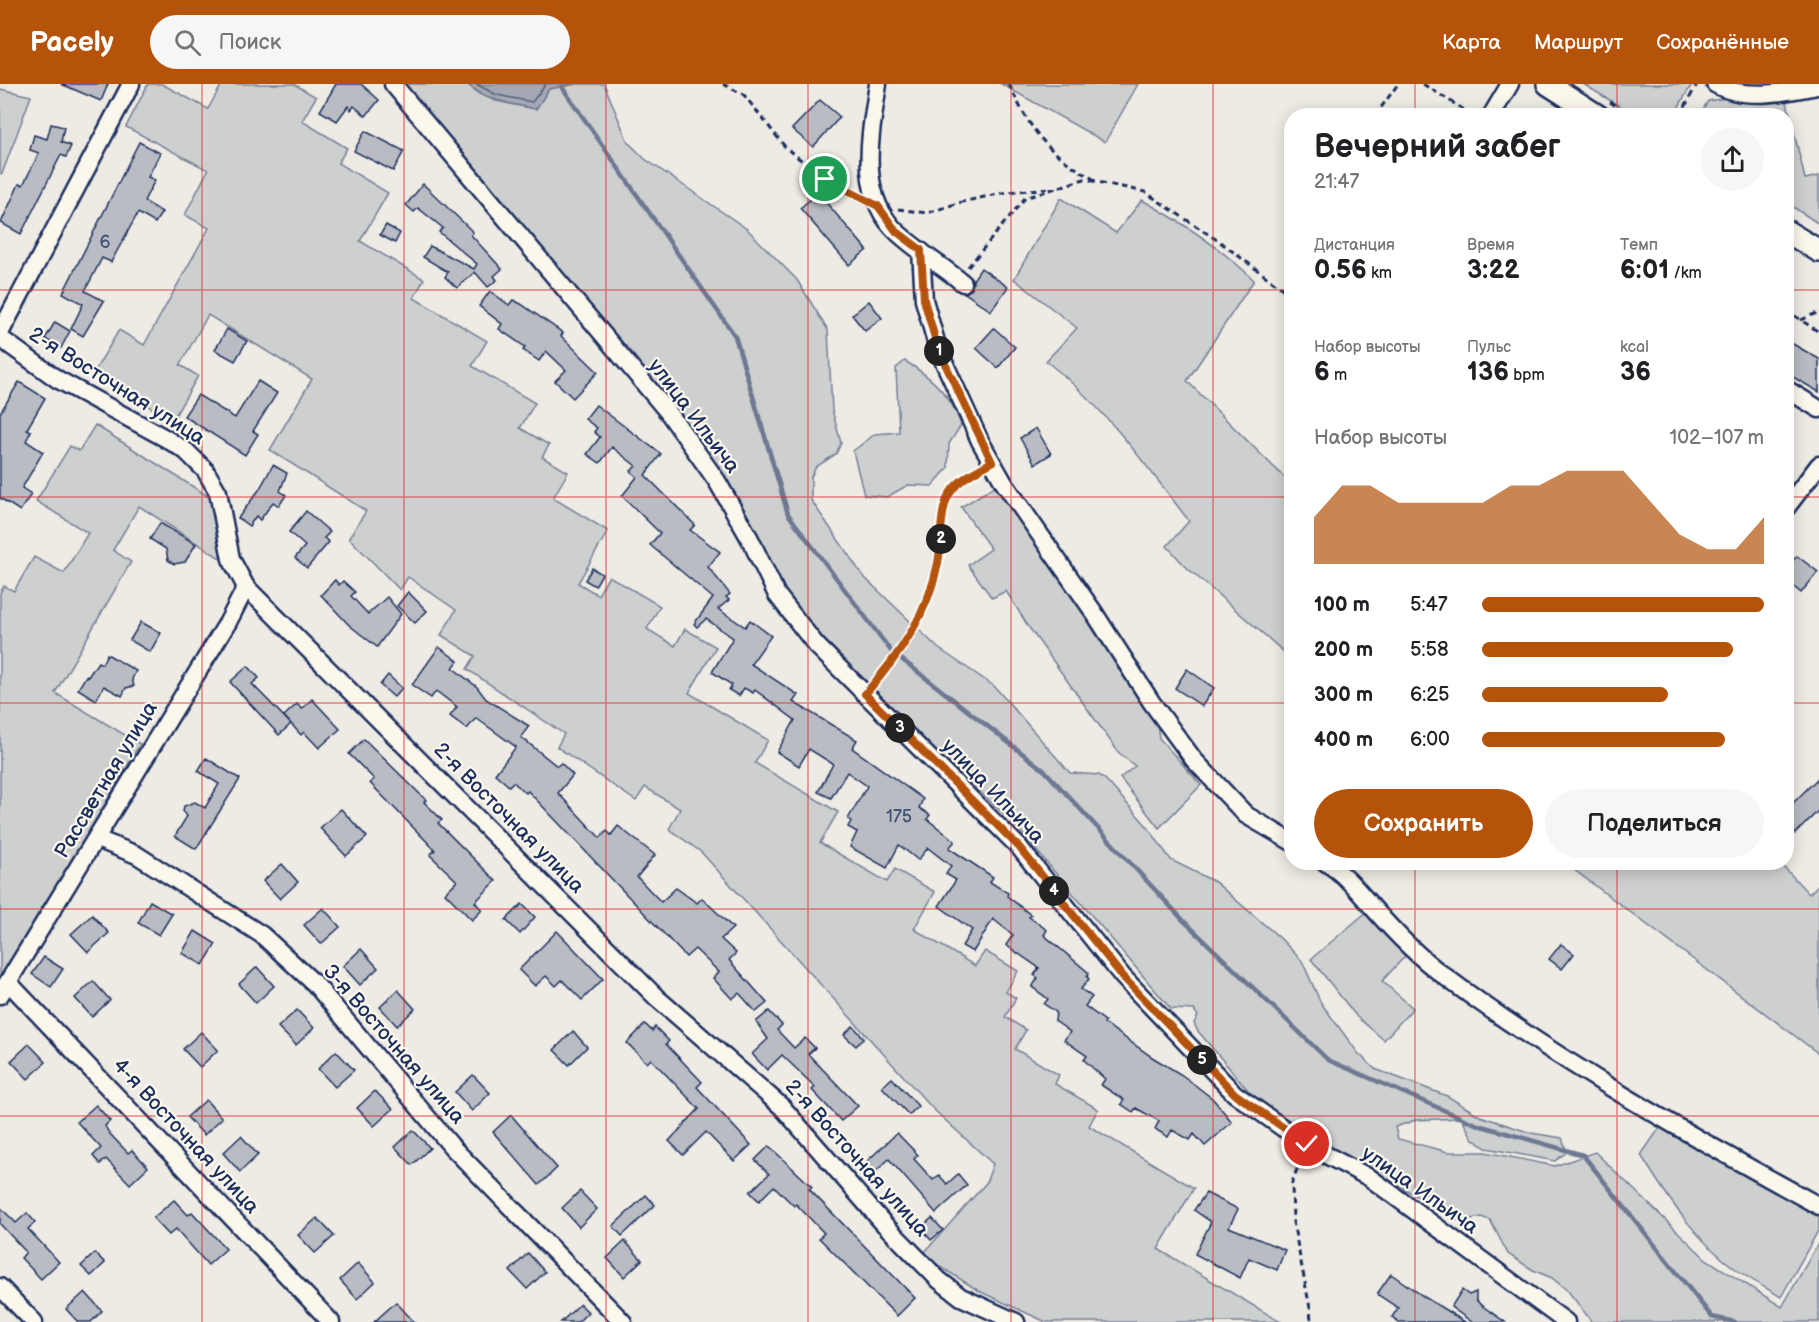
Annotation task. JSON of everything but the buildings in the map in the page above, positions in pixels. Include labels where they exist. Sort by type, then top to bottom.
[{"type":"main road","points":[[1548,84],[1586,108]]},
{"type":"main road","points":[[1794,236],[1819,251]]},
{"type":"street","points":[[0,335],[131,84]]},
{"type":"street","name":"улица Ильича","points":[[393,84],[668,412],[717,481],[750,538],[777,595],[816,645],[1019,847],[1123,977],[1235,1094],[1307,1144],[1370,1178],[1566,1322]]},
{"type":"street","points":[[878,84],[868,162],[878,206],[896,231],[921,250],[966,275]]},
{"type":"street","points":[[1496,108],[1510,84]]},
{"type":"street","points":[[1715,84],[1729,92],[1781,93],[1817,86]]},
{"type":"street","points":[[921,250],[924,300],[938,349],[992,462],[1093,610],[1152,703],[1194,760],[1246,815],[1284,837]]},
{"type":"street","name":"2-я Восточная улица","points":[[0,335],[57,379],[165,438],[186,452],[205,470],[218,492],[231,559],[246,587],[657,998],[783,1107],[884,1224],[939,1280],[961,1297],[1016,1322]]},
{"type":"street","points":[[1794,395],[1819,410]]},
{"type":"street","points":[[1794,498],[1819,465]]},
{"type":"street","name":"Рассветная улица","points":[[4,988],[228,622],[246,587]]},
{"type":"street","name":"3-я Восточная улица","points":[[97,839],[137,855],[262,935],[315,984],[453,1148],[623,1322]]},
{"type":"street","points":[[1337,870],[1400,938],[1472,997],[1594,1076],[1819,1206]]},
{"type":"street","name":"4-я Восточная улица","points":[[4,988],[331,1322]]},
{"type":"street","points":[[0,1287],[34,1322]]},
{"type":"path","points":[[723,84],[744,95],[786,148],[825,179],[878,206],[927,213],[962,202],[996,195],[1056,188]]},
{"type":"path","points":[[1009,84],[1024,116],[1047,148],[1098,182]]},
{"type":"path","points":[[1381,108],[1398,84]]},
{"type":"path","points":[[1423,84],[1461,108]]},
{"type":"path","points":[[1684,108],[1697,84]]},
{"type":"path","points":[[966,275],[1025,198],[1084,179],[1145,192],[1220,242],[1284,290]]},
{"type":"path","points":[[1801,320],[1819,312]]},
{"type":"path","points":[[1794,315],[1819,332]]},
{"type":"path","points":[[865,694],[893,663],[914,630],[938,565],[946,500],[959,481],[992,462]]},
{"type":"path","points":[[1307,1144],[1292,1182],[1293,1222],[1311,1322]]},
{"type":"shaded area","points":[[148,84],[162,84],[208,109],[222,84],[294,84],[316,97],[302,121],[347,148],[338,163],[388,193],[360,241],[424,279],[414,298],[487,341],[472,366],[535,403],[520,428],[549,445],[542,457],[568,472],[553,498],[608,531],[578,583],[598,595],[609,576],[660,606],[647,629],[675,646],[685,629],[716,647],[689,693],[768,740],[755,763],[838,812],[820,843],[887,882],[895,869],[935,892],[914,929],[975,966],[985,951],[1018,971],[1006,992],[1016,998],[1005,1017],[1026,1030],[1015,1049],[1059,1075],[1055,1084],[1098,1109],[1089,1126],[1194,1188],[1158,1249],[1281,1322],[1046,1322],[979,1291],[922,1255],[986,1183],[993,1164],[933,1109],[701,852],[669,829],[680,809],[645,787],[636,801],[557,747],[564,734],[467,669],[475,656],[441,635],[456,610],[408,577],[400,590],[349,538],[366,511],[270,450],[312,379],[208,315],[180,365],[198,376],[172,421],[94,372],[119,330],[144,345],[209,228],[185,215],[208,170],[126,127]]},
{"type":"shaded area","points":[[405,84],[467,84],[479,94],[496,101],[536,109],[549,89],[576,84],[604,84],[628,142],[645,159],[747,229],[797,280],[828,330],[832,410],[841,443],[836,454],[816,467],[811,477],[811,500],[863,576],[938,648],[994,686],[1070,773],[1099,775],[1106,780],[1147,826],[1171,860],[1215,882],[1280,938],[1302,961],[1321,1003],[1358,1053],[1375,1069],[1447,1096],[1480,1116],[1531,1133],[1562,1138],[1567,1152],[1555,1161],[1486,1148],[1473,1139],[1461,1118],[1416,1120],[1395,1127],[1398,1139],[1448,1152],[1485,1152],[1555,1166],[1595,1152],[1706,1259],[1782,1307],[1819,1242],[1819,1322],[1592,1322],[1568,1291],[1552,1278],[1533,1270],[1508,1254],[1490,1220],[1481,1217],[1459,1221],[1352,1158],[1289,1126],[1253,1096],[1197,1030],[1194,1023],[1198,1016],[1194,1010],[1171,1009],[1014,824],[933,748],[808,623],[776,579],[675,408]]},
{"type":"shaded area","points":[[1001,84],[1138,84],[1105,142]]},
{"type":"shaded area","points":[[1583,84],[1692,84],[1678,108],[1622,108]]},
{"type":"shaded area","points":[[0,89],[31,96],[2,174],[0,173]]},
{"type":"shaded area","points":[[1727,98],[1779,99],[1787,102],[1788,108],[1704,108],[1708,101]]},
{"type":"shaded area","points":[[1794,132],[1805,179],[1819,176],[1819,224],[1794,208]]},
{"type":"shaded area","points":[[1061,198],[1116,233],[1142,200],[1201,236],[1254,280],[1187,381],[1284,477],[1284,652],[1185,566],[1167,546],[1189,521],[1105,416],[1067,378],[1046,361],[1077,328],[1014,279]]},
{"type":"shaded area","points":[[905,361],[939,388],[957,415],[961,425],[949,444],[948,468],[932,486],[908,485],[887,497],[864,495],[853,451],[875,434],[899,432],[896,368]]},
{"type":"shaded area","points":[[95,425],[211,498],[223,560],[139,506],[113,550],[131,562],[55,693],[140,744],[3,979],[0,976],[0,593],[4,586],[14,591],[34,557],[64,573],[88,533],[36,501],[70,446],[79,451]]},
{"type":"shaded area","points":[[995,486],[1092,610],[1156,716],[1159,738],[1201,785],[1159,828],[1120,778],[1135,766],[1119,753],[1028,626],[1006,591],[992,598],[968,565],[991,549],[961,507]]},
{"type":"shaded area","points":[[1574,870],[1787,870],[1809,894],[1819,884],[1819,1054]]},
{"type":"shaded area","points":[[1369,910],[1408,953],[1382,981],[1413,1008],[1384,1040],[1357,1017],[1311,959]]},
{"type":"shaded area","points":[[1661,1126],[1819,1215],[1819,1229],[1781,1297],[1742,1274],[1708,1246],[1661,1187],[1641,1155]]},
{"type":"water","points":[[467,84],[576,84],[549,89],[536,109],[491,98]]},
{"type":"waterway","points":[[562,87],[735,336],[788,514],[891,651],[1045,771],[1183,920],[1328,1060],[1478,1125],[1583,1155],[1712,1317],[1735,1322]]},
{"type":"route","points":[[825,179],[878,206],[896,231],[921,250],[924,300],[938,349],[992,462],[959,481],[946,500],[938,565],[914,630],[893,663],[865,694],[1019,847],[1123,977],[1235,1094],[1307,1144]]}]
